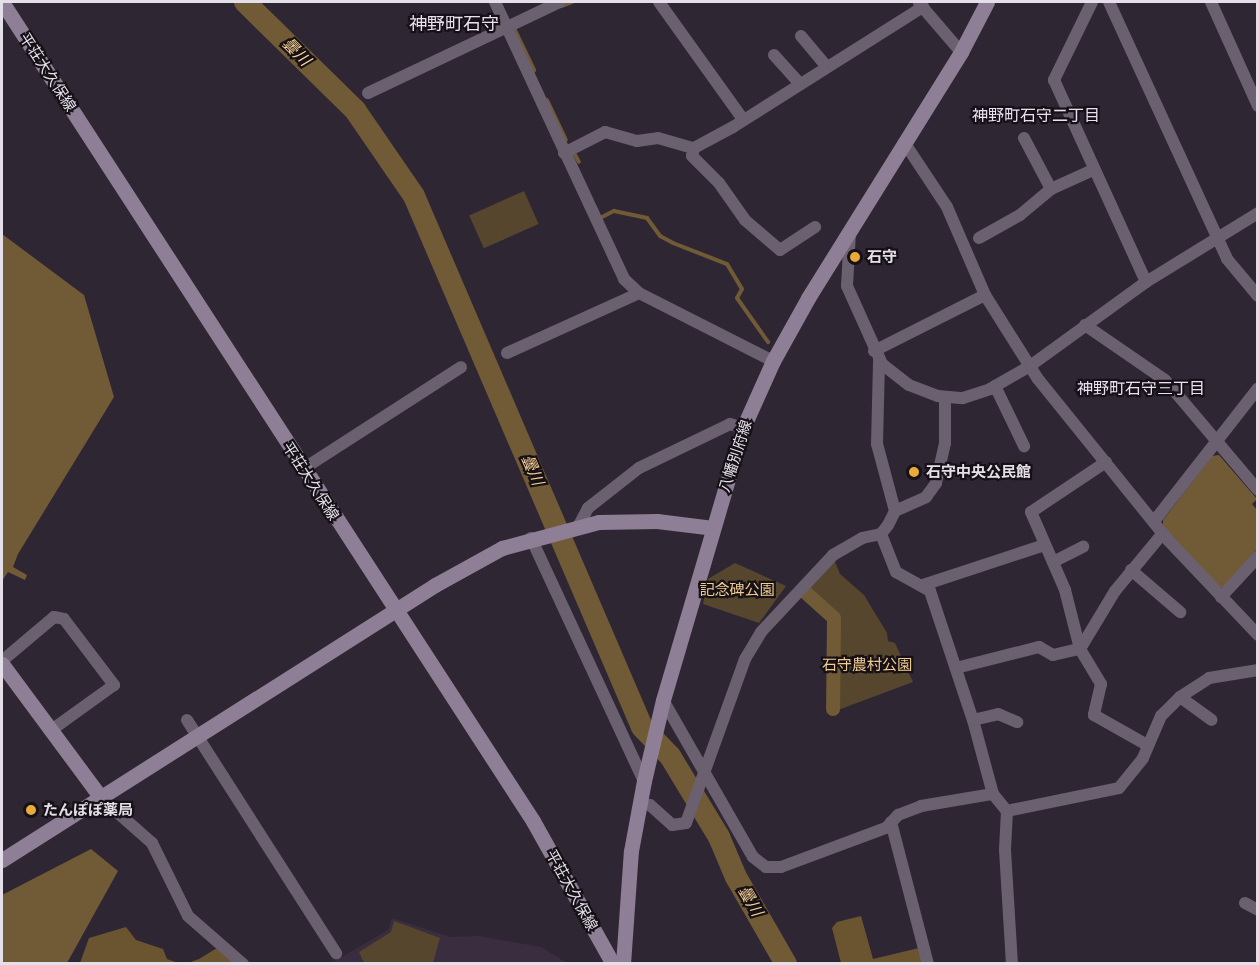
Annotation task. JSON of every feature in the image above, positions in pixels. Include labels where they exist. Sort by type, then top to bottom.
[{"type":"main road","name":"平荘大久保線","points":[[2,2],[394,611],[533,821],[613,963]]},
{"type":"main road","name":"八幡別府線","points":[[623,963],[631,850],[663,700],[743,428],[773,361],[904,142],[961,52],[987,2]]},
{"type":"main road","points":[[2,860],[476,561],[531,538],[579,525],[657,521],[713,528]]},
{"type":"main road","points":[[2,662],[50,731],[101,798]]},
{"type":"street","points":[[495,2],[624,279],[639,293],[773,361]]},
{"type":"street","points":[[368,93],[560,2]]},
{"type":"street","points":[[659,2],[742,118]]},
{"type":"street","points":[[1092,2],[1054,80],[1093,170],[1146,282]]},
{"type":"street","points":[[1109,2],[1227,259],[1256,292]]},
{"type":"street","points":[[1211,2],[1257,106]]},
{"type":"street","points":[[815,227],[780,250],[745,220],[718,183],[692,156],[694,148],[920,4],[961,52]]},
{"type":"street","points":[[801,36],[826,66]]},
{"type":"street","points":[[774,55],[799,83]]},
{"type":"street","points":[[564,153],[605,132],[637,141],[657,138],[694,148]]},
{"type":"street","points":[[1024,138],[1051,189]]},
{"type":"street","points":[[904,142],[946,207],[985,295],[1030,366],[1155,520],[1163,533],[1257,635]]},
{"type":"street","points":[[979,238],[1020,215],[1051,189],[1093,170]]},
{"type":"street","points":[[850,232],[847,286],[876,355],[901,381],[945,398],[974,396],[1030,366],[1146,282],[1257,213]]},
{"type":"street","points":[[507,353],[639,293]]},
{"type":"street","points":[[876,355],[985,295]]},
{"type":"street","points":[[1085,326],[1165,380],[1257,490]]},
{"type":"street","points":[[876,355],[877,444],[895,511]]},
{"type":"street","points":[[303,469],[461,368]]},
{"type":"street","points":[[995,386],[1024,446]]},
{"type":"street","points":[[1155,520],[1257,388]]},
{"type":"street","points":[[640,804],[650,805],[680,827],[686,823],[745,659],[761,632],[808,579],[833,555],[862,538],[881,534],[895,511],[926,497],[936,483],[945,443],[945,398]]},
{"type":"street","points":[[579,525],[588,508],[639,468],[730,424],[743,428]]},
{"type":"street","points":[[1106,462],[1031,512],[1065,590],[1080,649],[1101,684],[1094,716],[1147,745]]},
{"type":"street","points":[[956,668],[1039,646],[1053,655],[1080,649],[1131,570],[1163,533]]},
{"type":"street","points":[[881,534],[896,572],[923,585],[930,591],[973,720],[993,794],[1007,811],[1005,850],[1012,963]]},
{"type":"street","points":[[531,538],[645,781]]},
{"type":"street","points":[[923,585],[1045,545]]},
{"type":"street","points":[[1053,562],[1083,548]]},
{"type":"street","points":[[1221,597],[1257,557]]},
{"type":"street","points":[[1131,570],[1180,612]]},
{"type":"street","points":[[2,662],[54,617],[64,619],[114,685],[50,731]]},
{"type":"street","points":[[1007,811],[1119,788],[1140,764],[1161,716],[1180,697],[1209,678],[1257,670]]},
{"type":"street","points":[[1180,697],[1212,720]]},
{"type":"street","points":[[663,700],[753,857],[766,867],[781,867],[886,828],[898,815],[929,804],[993,794]]},
{"type":"street","points":[[973,720],[998,714],[1017,722]]},
{"type":"street","points":[[187,720],[336,953]]},
{"type":"street","points":[[101,798],[152,843],[188,916],[243,963]]},
{"type":"street","points":[[891,822],[928,963]]},
{"type":"street","points":[[1245,903],[1257,910]]},
{"type":"shaded area","points":[[2,234],[84,295],[114,397],[18,554],[13,567],[27,575],[25,580],[8,572],[2,581]]},
{"type":"shaded area","points":[[1219,455],[1257,499],[1252,504],[1257,510],[1257,550],[1224,587],[1217,587],[1163,528],[1163,520],[1212,456]]},
{"type":"shaded area","points":[[91,849],[118,871],[67,963],[2,963],[2,895]]},
{"type":"shaded area","points":[[861,916],[873,959],[919,948],[924,963],[841,963],[832,928],[837,922]]},
{"type":"shaded area","points":[[392,918],[450,937],[478,936],[541,947],[567,963],[330,964],[388,930]]},
{"type":"shaded area","points":[[126,927],[136,940],[163,949],[167,959],[178,963],[80,963],[89,938]]},
{"type":"shaded area","points":[[217,948],[235,964],[185,964],[199,959]]},
{"type":"green space","points":[[524,191],[539,224],[484,248],[469,215]]},
{"type":"green space","name":"石守農村公園","points":[[834,559],[840,574],[864,595],[887,633],[888,641],[895,643],[913,682],[838,710],[835,618],[805,588]]},
{"type":"green space","name":"記念碑公園","points":[[735,563],[786,586],[759,623],[703,604],[708,579]]},
{"type":"green space","points":[[394,921],[440,938],[433,963],[364,963],[359,952],[391,932]]},
{"type":"waterway","name":"曇川","points":[[245,2],[355,110],[414,196],[642,727],[670,756],[719,837],[736,877],[786,964]]},
{"type":"waterway","points":[[562,6],[572,2]]},
{"type":"waterway","points":[[514,28],[534,70]]},
{"type":"waterway","points":[[547,100],[566,140]]},
{"type":"waterway","points":[[574,153],[579,162]]},
{"type":"waterway","points":[[600,218],[614,211],[647,218],[660,236],[727,264],[742,289],[737,298],[768,342]]},
{"type":"waterway","points":[[804,591],[834,618],[833,709]]},
{"type":"place","name":"石守","points":[[855,257]]},
{"type":"place","name":"石守中央公民館","points":[[914,472]]},
{"type":"place","name":"たんぽぽ薬局","points":[[31,810]]},
{"type":"district","name":"神野町石守","points":[[454,24]]},
{"type":"district","name":"神野町石守二丁目","points":[[1036,116]]},
{"type":"district","name":"神野町石守三丁目","points":[[1141,389]]}]
